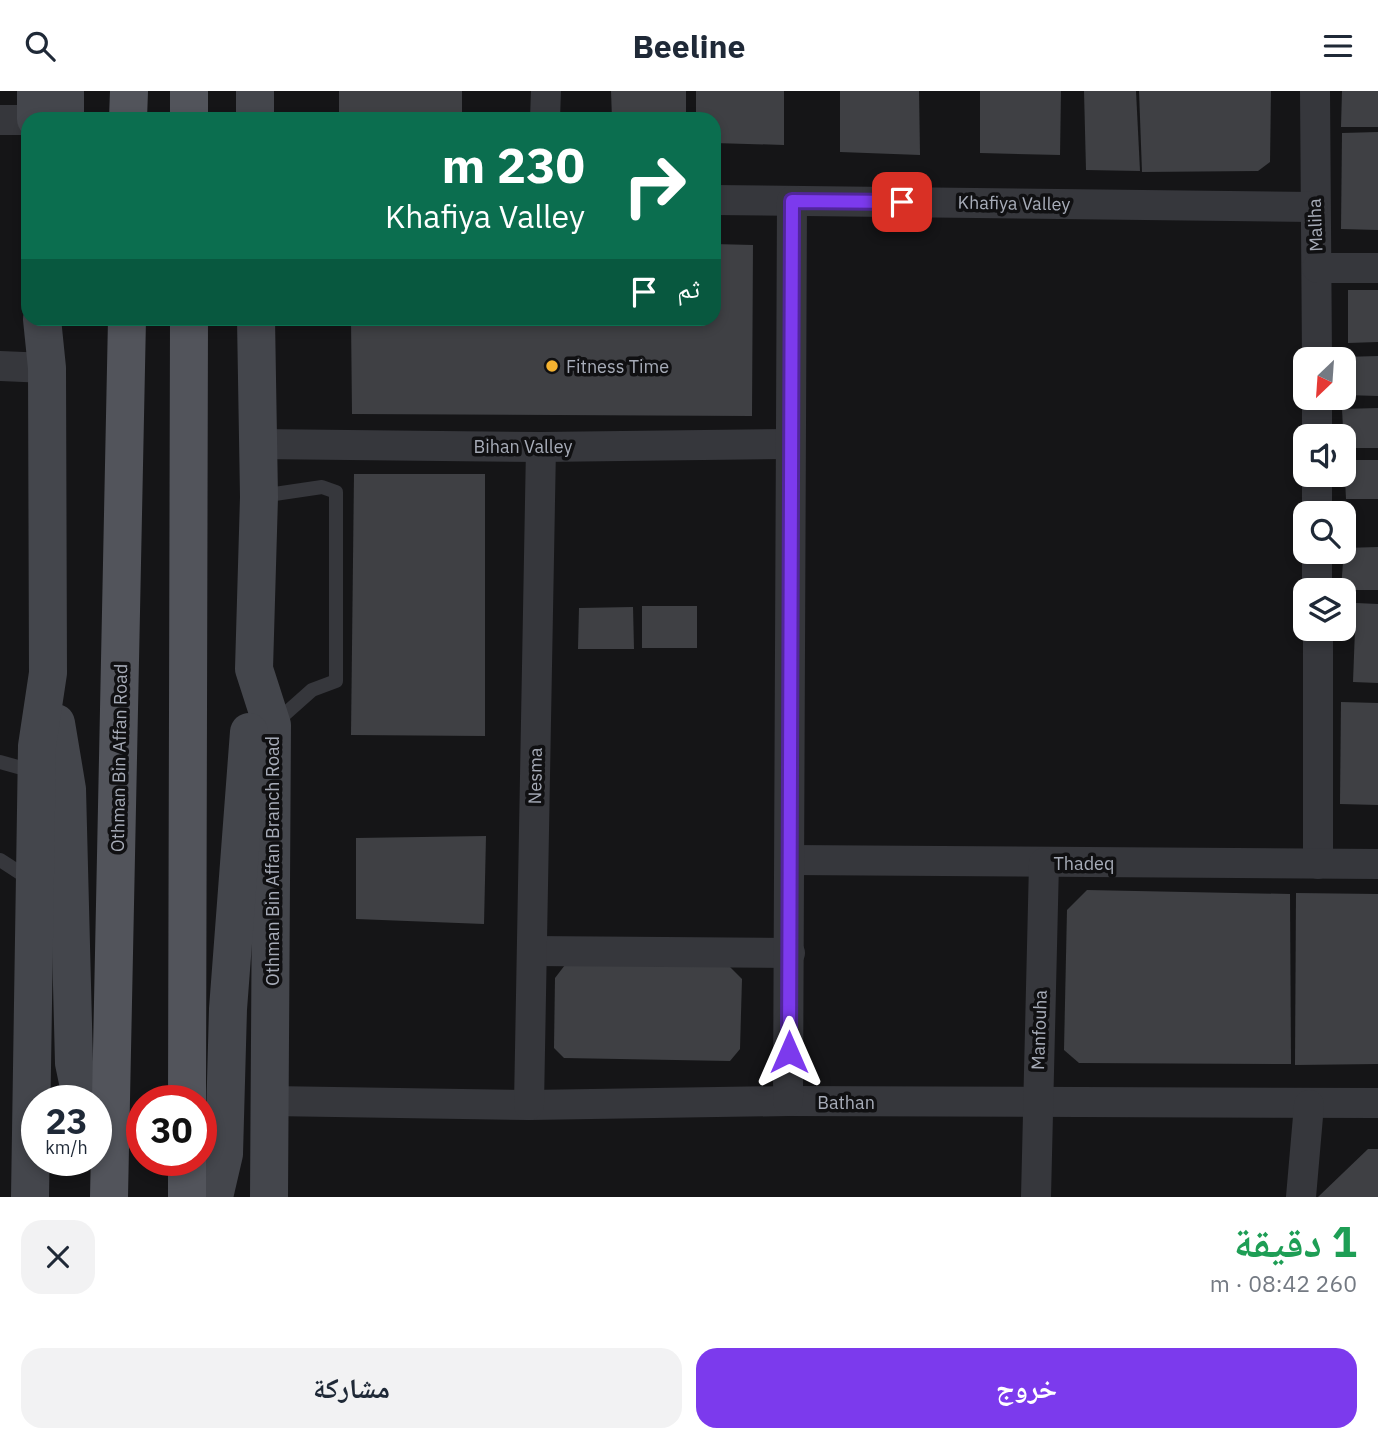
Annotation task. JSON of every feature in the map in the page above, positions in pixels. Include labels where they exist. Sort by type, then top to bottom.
[{"type":"main road","points":[[128,112],[129,91]]},
{"type":"main road","points":[[189,91],[189,112]]},
{"type":"main road","name":"Othman Bin Affan Road","points":[[107,1197],[127,326]]},
{"type":"main road","points":[[187,1085],[188,326]]},
{"type":"main road","points":[[187,1176],[187,1197]]},
{"type":"street","points":[[36,91],[36,112]]},
{"type":"street","points":[[65,91],[65,112]]},
{"type":"street","points":[[255,91],[255,112]]},
{"type":"street","points":[[545,112],[546,91]]},
{"type":"street","name":"Maliha","points":[[1315,91],[1313,207],[1317,268],[1317,347]]},
{"type":"street","points":[[0,120],[21,120]]},
{"type":"street","name":"Khafiya Valley","points":[[721,200],[1313,207]]},
{"type":"street","points":[[788,1101],[792,201]]},
{"type":"street","points":[[1317,268],[1378,268]]},
{"type":"street","name":"Othman Bin Affan Branch Road","points":[[256,326],[258,496],[254,669],[272,725],[269,1197]]},
{"type":"street","points":[[0,366],[44,334]]},
{"type":"street","points":[[44,334],[48,673],[67,789],[74,1063],[79,1085]]},
{"type":"street","name":"Bihan Valley","points":[[257,444],[541,447],[789,444]]},
{"type":"street","name":"Nesma","points":[[529,1105],[541,447]]},
{"type":"street","points":[[1318,641],[1318,864]]},
{"type":"street","points":[[214,1197],[224,1154],[228,1009],[254,669]]},
{"type":"street","points":[[30,1197],[37,745],[48,673]]},
{"type":"street","name":"Thadeq","points":[[790,860],[1378,864]]},
{"type":"street","name":"Manfouha","points":[[1036,1197],[1044,863]]},
{"type":"street","points":[[532,951],[790,953]]},
{"type":"street","name":"Bathan","points":[[271,1101],[529,1105],[788,1101],[1309,1105],[1378,1103]]},
{"type":"street","points":[[1301,1197],[1309,1105]]},
{"type":"street","points":[[101,1176],[107,1197]]},
{"type":"lane","points":[[258,496],[322,487],[336,492],[336,681],[312,690],[272,725]]},
{"type":"lane","points":[[0,762],[38,772]]},
{"type":"lane","points":[[0,860],[36,883]]},
{"type":"building","points":[[339,91],[462,91],[462,112],[339,112]]},
{"type":"building","points":[[611,91],[686,91],[686,112],[612,112]]},
{"type":"building","points":[[696,91],[784,91],[784,145],[721,143],[721,112],[696,112]]},
{"type":"building","points":[[840,91],[919,91],[920,155],[840,152]]},
{"type":"building","points":[[980,91],[1061,91],[1060,155],[980,153]]},
{"type":"building","points":[[1084,91],[1136,91],[1140,171],[1086,170]]},
{"type":"building","points":[[1139,91],[1271,91],[1270,162],[1258,171],[1142,172]]},
{"type":"building","points":[[1342,91],[1378,91],[1378,127],[1341,127]]},
{"type":"building","points":[[1378,132],[1378,230],[1341,229],[1342,133]]},
{"type":"building","name":"Fitness Time","points":[[721,244],[753,245],[752,416],[352,414],[351,326],[721,326]]},
{"type":"building","points":[[1348,290],[1378,290],[1378,342],[1348,343]]},
{"type":"building","points":[[1378,356],[1378,396],[1356,395],[1356,357]]},
{"type":"building","points":[[1378,408],[1378,448],[1356,448],[1356,424],[1343,424],[1342,410]]},
{"type":"building","points":[[1356,460],[1378,460],[1378,499],[1346,499],[1345,487],[1356,487]]},
{"type":"building","points":[[354,474],[485,474],[485,736],[351,735]]},
{"type":"building","points":[[1378,547],[1378,590],[1356,590],[1356,578],[1342,578],[1343,564],[1356,564],[1356,548]]},
{"type":"building","points":[[1356,603],[1378,604],[1378,683],[1353,682]]},
{"type":"building","points":[[642,606],[697,606],[697,648],[642,648]]},
{"type":"building","points":[[633,607],[634,649],[578,649],[579,608]]},
{"type":"building","points":[[1341,702],[1378,703],[1378,805],[1340,804]]},
{"type":"building","points":[[486,836],[484,924],[356,919],[356,838]]},
{"type":"building","points":[[1087,890],[1290,894],[1291,1064],[1079,1063],[1064,1050],[1067,910]]},
{"type":"building","points":[[1296,893],[1378,894],[1378,1064],[1295,1065]]},
{"type":"building","points":[[565,965],[730,967],[742,979],[740,1049],[730,1061],[564,1058],[554,1048],[555,978]]},
{"type":"building","points":[[1368,1149],[1378,1149],[1378,1197],[1318,1197]]},
{"type":"place","name":"Fitness Time","points":[[552,366]]},
{"type":"route","points":[[789,1052],[789,444],[792,201],[902,202]]}]
